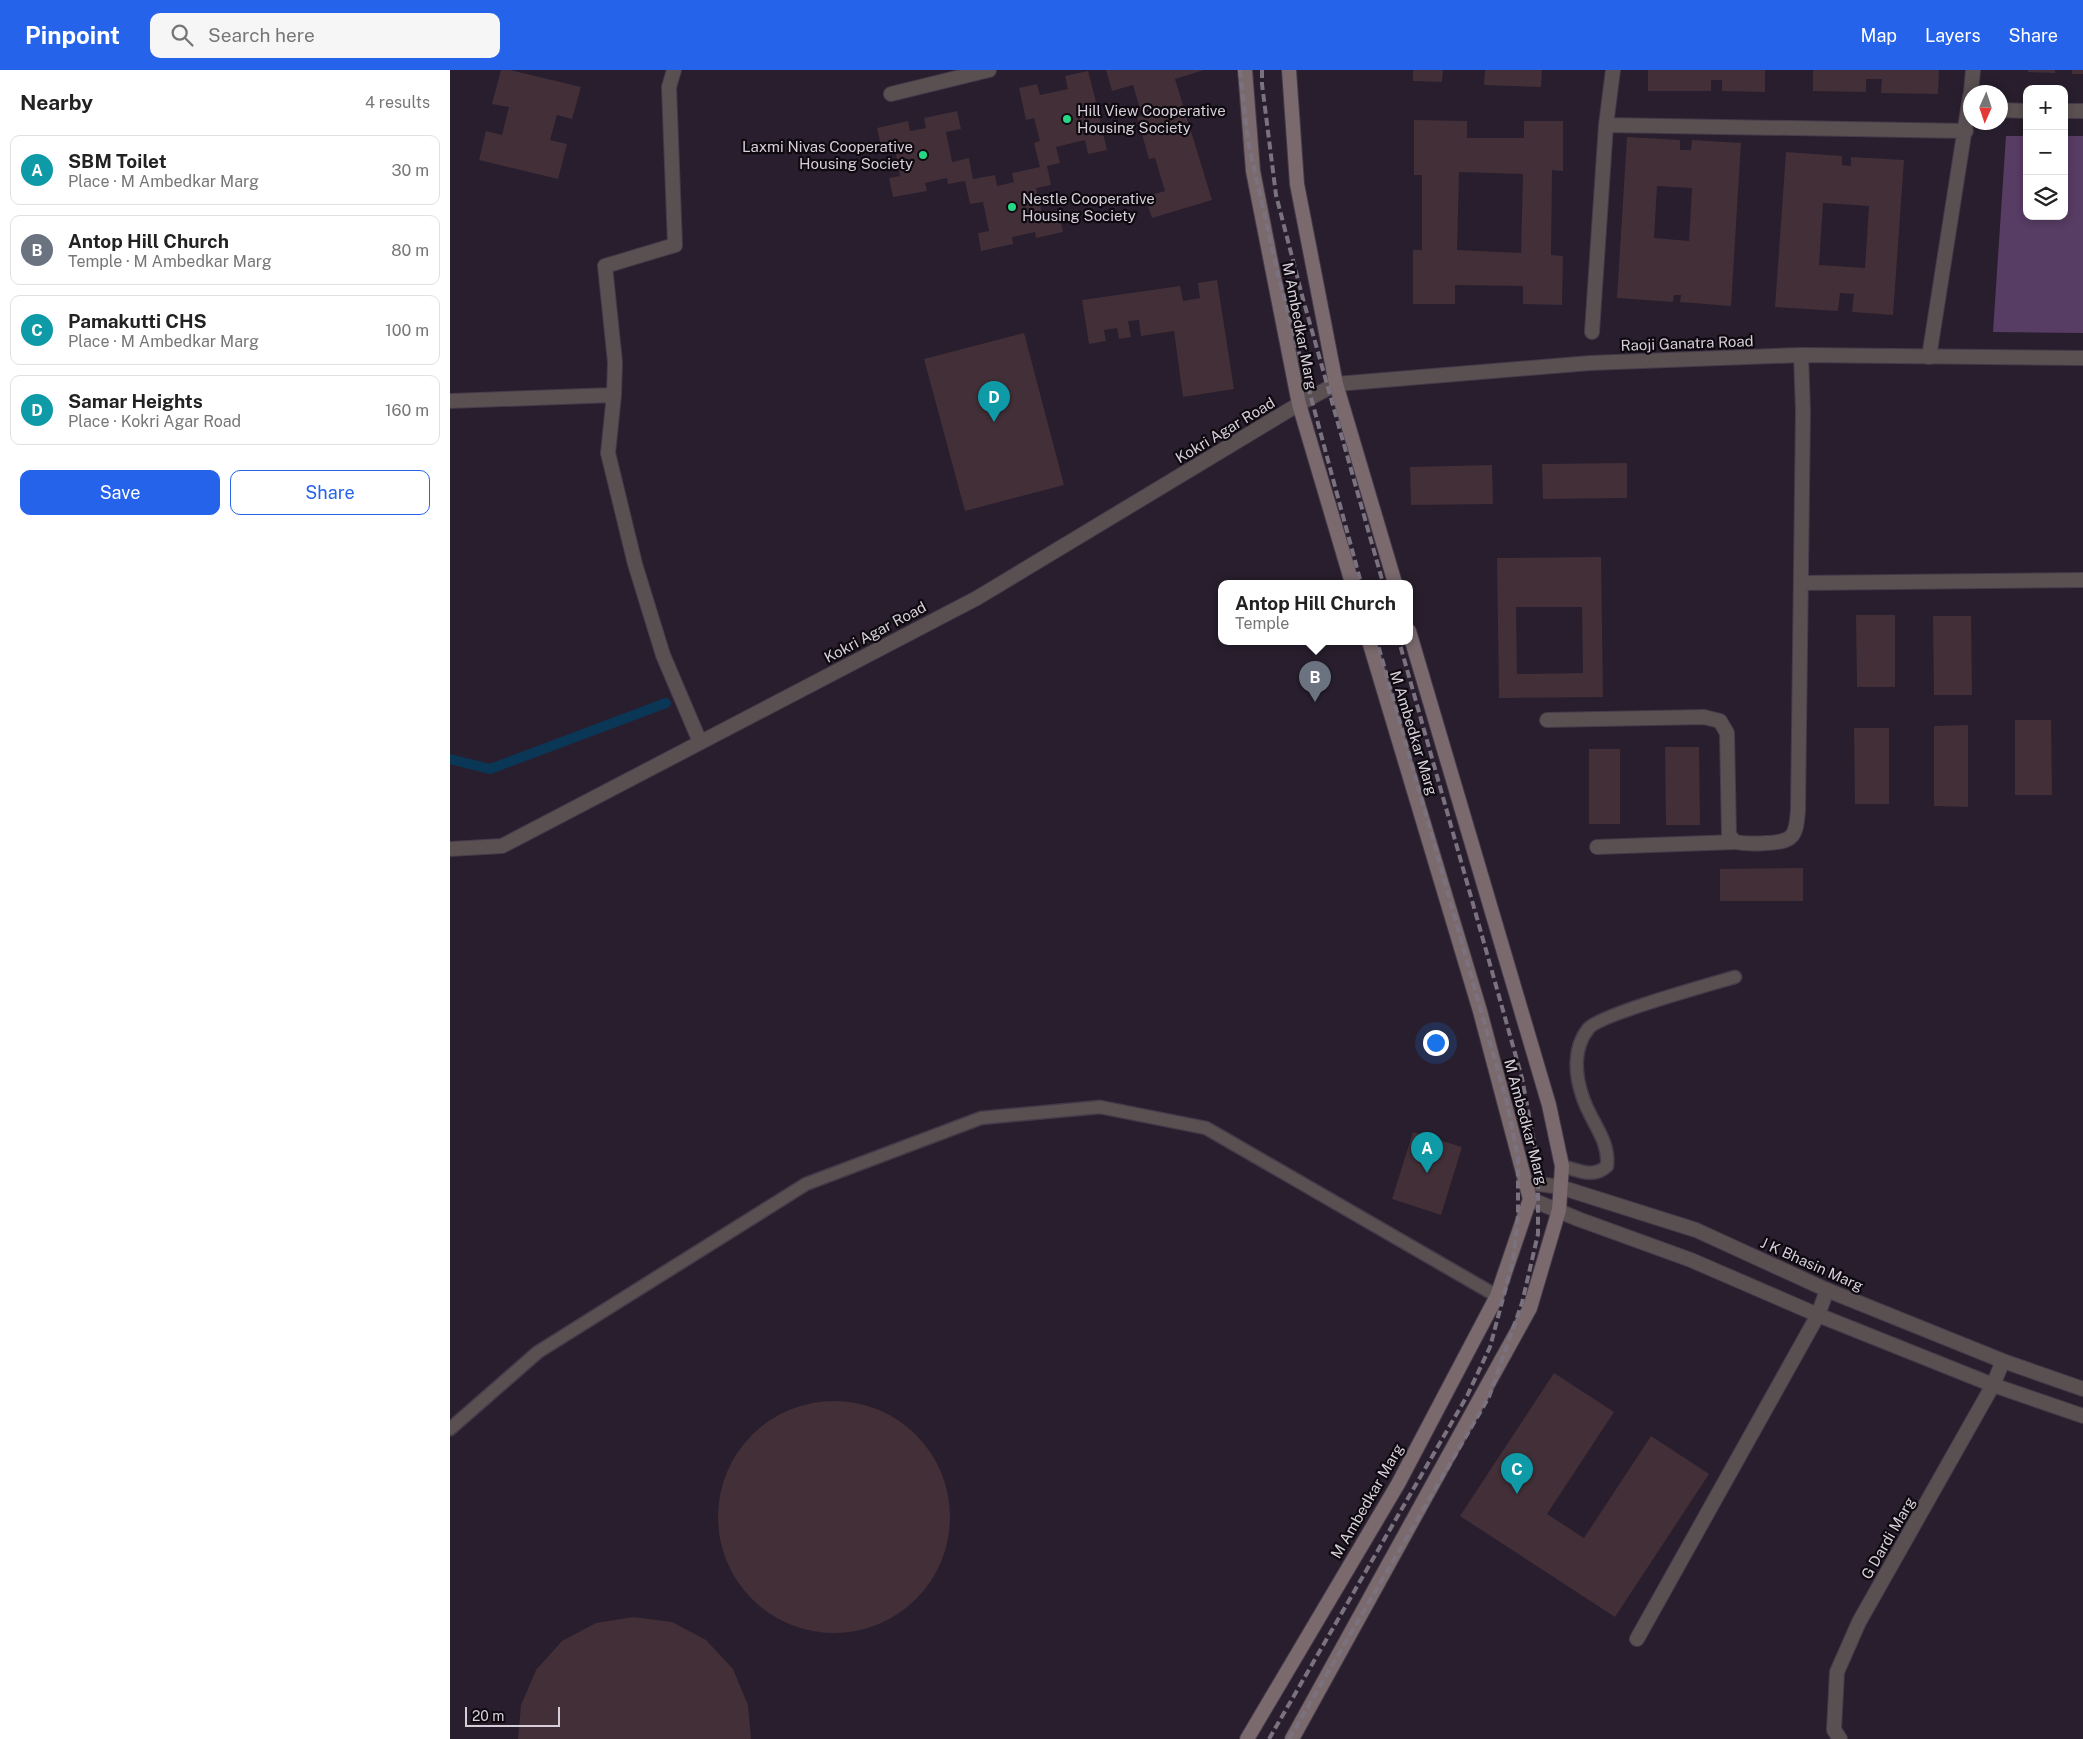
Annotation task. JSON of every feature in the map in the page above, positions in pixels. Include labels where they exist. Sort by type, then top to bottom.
[{"type":"main road","name":"M Ambedkar Marg","points":[[1245,70],[1253,171],[1299,404],[1351,580]]},
{"type":"main road","points":[[1289,70],[1297,184],[1336,384],[1394,580]]},
{"type":"main road","name":"M Ambedkar Marg","points":[[1247,1739],[1398,1484],[1497,1296],[1530,1199],[1480,1011],[1370,645]]},
{"type":"main road","points":[[1292,1739],[1530,1308],[1558,1210],[1562,1166],[1549,1105],[1413,645]]},
{"type":"street","points":[[674,70],[670,87],[675,245],[605,266],[615,362],[614,395],[608,453],[633,555],[663,655],[700,742]]},
{"type":"street","points":[[891,94],[989,70]]},
{"type":"street","points":[[1592,332],[1606,125],[1612,70]]},
{"type":"street","points":[[1972,85],[1974,70]]},
{"type":"street","points":[[2008,110],[2023,111]]},
{"type":"street","points":[[2068,111],[2083,112]]},
{"type":"street","points":[[1606,125],[1966,131],[1929,357]]},
{"type":"street","points":[[1597,847],[1734,842],[1746,844],[1783,843],[1790,838],[1797,828],[1803,411],[1801,355]]},
{"type":"street","name":"Raoji Ganatra Road","points":[[1299,404],[1336,384],[1590,363],[1801,355],[2083,358]]},
{"type":"street","points":[[450,400],[614,395]]},
{"type":"street","name":"Kokri Agar Road","points":[[450,849],[502,846],[977,598],[1299,404]]},
{"type":"street","points":[[1801,583],[2083,580]]},
{"type":"street","points":[[1547,720],[1704,717],[1720,721],[1727,733],[1728,823],[1729,835],[1734,842]]},
{"type":"street","name":"J K Bhasin Marg","points":[[1525,1182],[1560,1187],[1696,1230],[1827,1290],[2003,1361],[2083,1389]]},
{"type":"street","points":[[1530,1199],[1691,1260],[1818,1315],[1993,1385],[2083,1416]]},
{"type":"street","points":[[1637,1639],[1818,1315],[1827,1290]]},
{"type":"street","name":"G Dardi Marg","points":[[1840,1739],[1834,1730],[1837,1672],[1859,1622],[1993,1385],[2003,1361]]},
{"type":"lane","points":[[1562,1166],[1591,1174],[1600,1173],[1607,1166],[1608,1156],[1598,1126],[1582,1096],[1576,1058],[1581,1041],[1589,1028],[1629,1010],[1735,977]]},
{"type":"lane","points":[[450,1429],[538,1352],[806,1184],[981,1118],[1100,1106],[1206,1128],[1497,1296]]},
{"type":"shaded area","points":[[2006,136],[2023,136],[2023,220],[2068,220],[2068,136],[2083,136],[2083,333],[1993,332]]},
{"type":"building","points":[[501,70],[510,70],[581,87],[572,119],[557,115],[550,140],[567,144],[558,179],[479,160],[486,131],[502,135],[509,107],[492,104]]},
{"type":"building","points":[[1106,70],[1204,70],[1175,79],[1212,200],[1152,218],[1145,197],[1165,191],[1155,158],[1149,159],[1137,117],[1142,116],[1133,85],[1112,91]]},
{"type":"building","points":[[1413,70],[1443,70],[1442,82],[1413,81]]},
{"type":"building","points":[[1485,70],[1542,70],[1541,87],[1484,85]]},
{"type":"building","points":[[1648,70],[1765,70],[1765,92],[1722,91],[1722,80],[1711,80],[1711,91],[1648,91]]},
{"type":"building","points":[[1813,70],[1939,70],[1938,94],[1881,93],[1882,79],[1866,79],[1866,92],[1813,91]]},
{"type":"building","points":[[2028,70],[2055,70],[2055,73],[2028,72]]},
{"type":"building","points":[[2072,70],[2083,70],[2083,74],[2072,74]]},
{"type":"building","points":[[1088,71],[1096,102],[1086,104],[1089,118],[1099,116],[1107,150],[1088,154],[1085,140],[1056,147],[1060,163],[1047,166],[1051,185],[1036,188],[1042,213],[1058,210],[1063,232],[1036,238],[1035,232],[1012,237],[1013,244],[981,251],[978,233],[989,231],[983,202],[970,204],[965,181],[948,184],[947,178],[925,183],[927,191],[893,197],[889,178],[900,176],[895,149],[882,151],[877,128],[908,121],[910,131],[926,128],[924,118],[957,111],[961,129],[946,132],[952,162],[969,158],[973,179],[995,175],[997,186],[1014,182],[1012,173],[1040,167],[1034,143],[1040,141],[1034,118],[1026,120],[1019,88],[1037,84],[1040,95],[1068,89],[1065,76]]},
{"type":"building","points":[[1414,120],[1467,121],[1467,138],[1524,138],[1524,121],[1563,121],[1563,171],[1552,170],[1551,255],[1563,256],[1562,305],[1523,304],[1523,286],[1455,285],[1455,304],[1413,304],[1413,250],[1422,250],[1422,175],[1414,175]],"holes":[[[1459,172],[1523,174],[1521,253],[1457,250]]]},
{"type":"building","points":[[1627,137],[1680,140],[1680,150],[1691,150],[1692,140],[1741,143],[1731,306],[1680,302],[1681,295],[1674,295],[1673,302],[1617,298]],"holes":[[[1657,186],[1692,188],[1689,241],[1654,238]]]},
{"type":"building","points":[[1786,152],[1842,156],[1842,165],[1851,166],[1851,157],[1904,160],[1893,315],[1852,312],[1854,294],[1840,293],[1838,311],[1775,307]],"holes":[[[1823,203],[1869,206],[1865,268],[1819,265]]]},
{"type":"building","points":[[1217,280],[1234,389],[1183,397],[1174,331],[1141,336],[1139,320],[1128,321],[1131,337],[1119,339],[1117,328],[1104,330],[1106,341],[1089,344],[1082,300],[1180,286],[1183,301],[1200,298],[1198,283]]},
{"type":"building","points":[[1024,333],[1064,485],[965,511],[924,359]]},
{"type":"building","points":[[1627,463],[1627,498],[1543,499],[1542,464]]},
{"type":"building","points":[[1492,465],[1493,504],[1411,505],[1410,467]]},
{"type":"building","points":[[1601,557],[1603,697],[1499,698],[1497,558]],"holes":[[[1516,607],[1582,607],[1583,673],[1517,674]]]},
{"type":"building","points":[[1856,615],[1895,615],[1895,687],[1857,687]]},
{"type":"building","points":[[1933,616],[1971,616],[1972,695],[1934,695]]},
{"type":"building","points":[[2015,720],[2051,720],[2052,795],[2015,795]]},
{"type":"building","points":[[1968,725],[1968,807],[1934,806],[1934,726]]},
{"type":"building","points":[[1854,728],[1889,728],[1889,804],[1855,804]]},
{"type":"building","points":[[1665,747],[1699,747],[1700,825],[1666,825]]},
{"type":"building","points":[[1589,749],[1620,749],[1620,824],[1589,824]]},
{"type":"building","points":[[1803,868],[1803,901],[1720,901],[1720,869]]},
{"type":"building","points":[[1413,1132],[1462,1147],[1441,1215],[1392,1199]]},
{"type":"building","points":[[1554,1373],[1614,1412],[1547,1514],[1584,1538],[1651,1436],[1709,1474],[1615,1617],[1460,1516]]},
{"type":"building","points":[[823,1401],[845,1401],[868,1406],[889,1415],[908,1427],[924,1443],[936,1462],[945,1483],[950,1506],[948,1540],[936,1572],[924,1591],[908,1607],[889,1619],[868,1628],[845,1633],[823,1633],[800,1628],[779,1619],[760,1607],[744,1591],[732,1572],[723,1551],[718,1528],[718,1506],[723,1483],[732,1462],[744,1443],[760,1427],[779,1415],[800,1406]]},
{"type":"building","points":[[633,1617],[672,1622],[706,1640],[733,1669],[748,1705],[751,1739],[518,1739],[521,1705],[536,1670],[562,1641],[596,1623]]},
{"type":"waterway","points":[[450,759],[490,769],[666,703]]},
{"type":"railway","points":[[1240,70],[1248,141],[1278,275],[1360,580]]},
{"type":"railway","points":[[1262,70],[1262,84],[1276,195],[1303,299],[1382,580]]},
{"type":"railway","points":[[1269,1739],[1467,1396],[1490,1347],[1513,1261],[1518,1216],[1518,1158],[1507,1103],[1378,645]]},
{"type":"railway","points":[[1289,1739],[1489,1397],[1522,1303],[1538,1234],[1538,1164],[1522,1078],[1400,645]]},
{"type":"place","name":"Hill View Cooperative Housing Society","points":[[1067,119]]},
{"type":"place","name":"Laxmi Nivas Cooperative Housing Society","points":[[923,155]]},
{"type":"place","name":"Nestle Cooperative Housing Society","points":[[1012,207]]},
{"type":"place","name":"Samar Heights","points":[[994,422]]},
{"type":"place","name":"Antop Hill Church","points":[[1315,702]]},
{"type":"place","name":"SBM Toilet","points":[[1427,1173]]},
{"type":"place","name":"Pamakutti CHS","points":[[1517,1494]]}]
